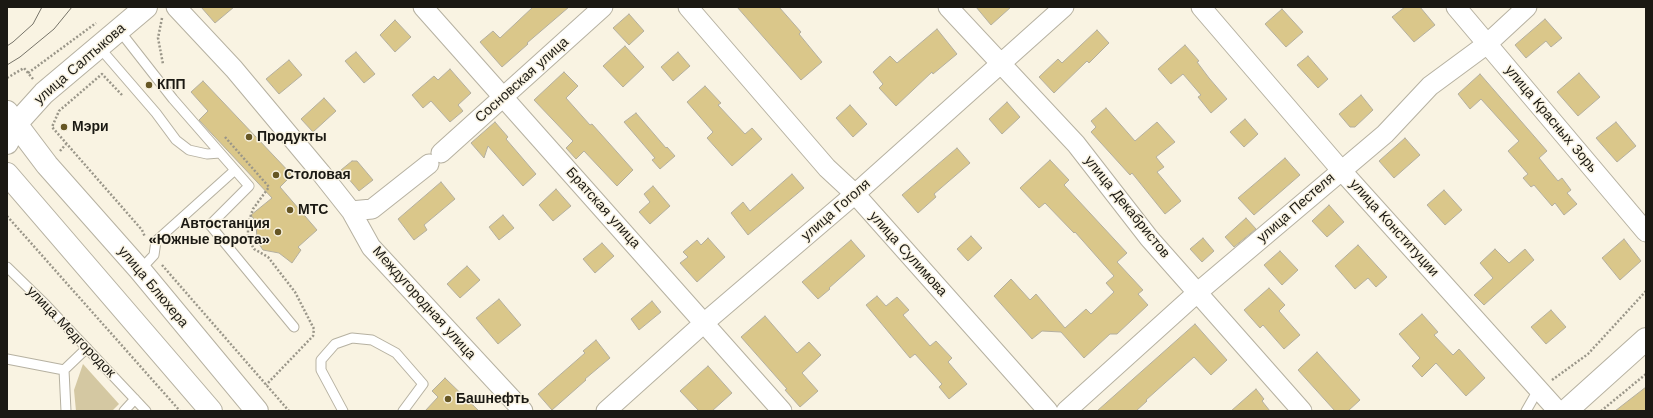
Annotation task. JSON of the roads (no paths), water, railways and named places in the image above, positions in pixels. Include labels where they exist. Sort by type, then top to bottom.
[{"type":"main road","name":"улица Салтыкова","points":[[9,126],[44,93],[119,30],[162,10]]},
{"type":"main road","name":"улица Блюхера","points":[[9,126],[47,165],[140,270],[257,411]]},
{"type":"main road","points":[[10,176],[211,411]]},
{"type":"main road","points":[[1566,411],[1646,340]]},
{"type":"street","name":"Братская улица","points":[[423,7],[782,411]]},
{"type":"street","name":"Сосновская улица","points":[[351,211],[372,209],[435,158],[603,7]]},
{"type":"street","name":"улица Сулимова","points":[[688,7],[827,168],[855,194],[1048,411]]},
{"type":"street","name":"улица Декабристов","points":[[948,7],[1076,144],[1149,238],[1302,411]]},
{"type":"street","name":"улица Гоголя","points":[[606,411],[704,323],[855,194],[1064,7]]},
{"type":"street","name":"улица Конституции","points":[[1201,7],[1342,170],[1558,411]]},
{"type":"street","name":"улица Красных Зорь","points":[[1456,7],[1646,232]]},
{"type":"street","name":"улица Пестеля","points":[[1066,411],[1198,292],[1385,134],[1430,86],[1487,44],[1527,7]]},
{"type":"street","name":"Междугородная улица","points":[[162,10],[234,68],[351,211],[371,248],[523,411]]},
{"type":"lane","points":[[119,30],[173,99],[249,186],[210,226],[294,327]]},
{"type":"lane","points":[[99,47],[156,113],[176,140],[189,150],[207,154],[220,153]]},
{"type":"lane","points":[[140,270],[154,255],[156,241],[235,170]]},
{"type":"lane","name":"улица Медгородок","points":[[7,267],[87,348],[146,411]]},
{"type":"lane","points":[[343,411],[321,370],[321,360],[335,344],[352,338],[372,340],[396,353],[423,384],[404,411]]},
{"type":"lane","points":[[66,411],[64,370],[87,348]]},
{"type":"lane","points":[[7,360],[64,370]]},
{"type":"lane","points":[[1526,411],[1538,390]]},
{"type":"lane","points":[[124,411],[135,399]]},
{"type":"tram line","points":[[7,46],[33,24],[42,7]]},
{"type":"tram line","points":[[7,65],[20,57],[54,29],[72,7]]},
{"type":"place","name":"КПП","points":[[149,85]]},
{"type":"place","name":"Мэри","points":[[64,127]]},
{"type":"place","name":"Продукты","points":[[249,137]]},
{"type":"place","name":"Столовая","points":[[276,175]]},
{"type":"place","name":"МТС","points":[[290,210]]},
{"type":"place","name":"Автостанция «Южные ворота»","points":[[278,232]]},
{"type":"place","name":"Башнефть","points":[[448,399]]}]
